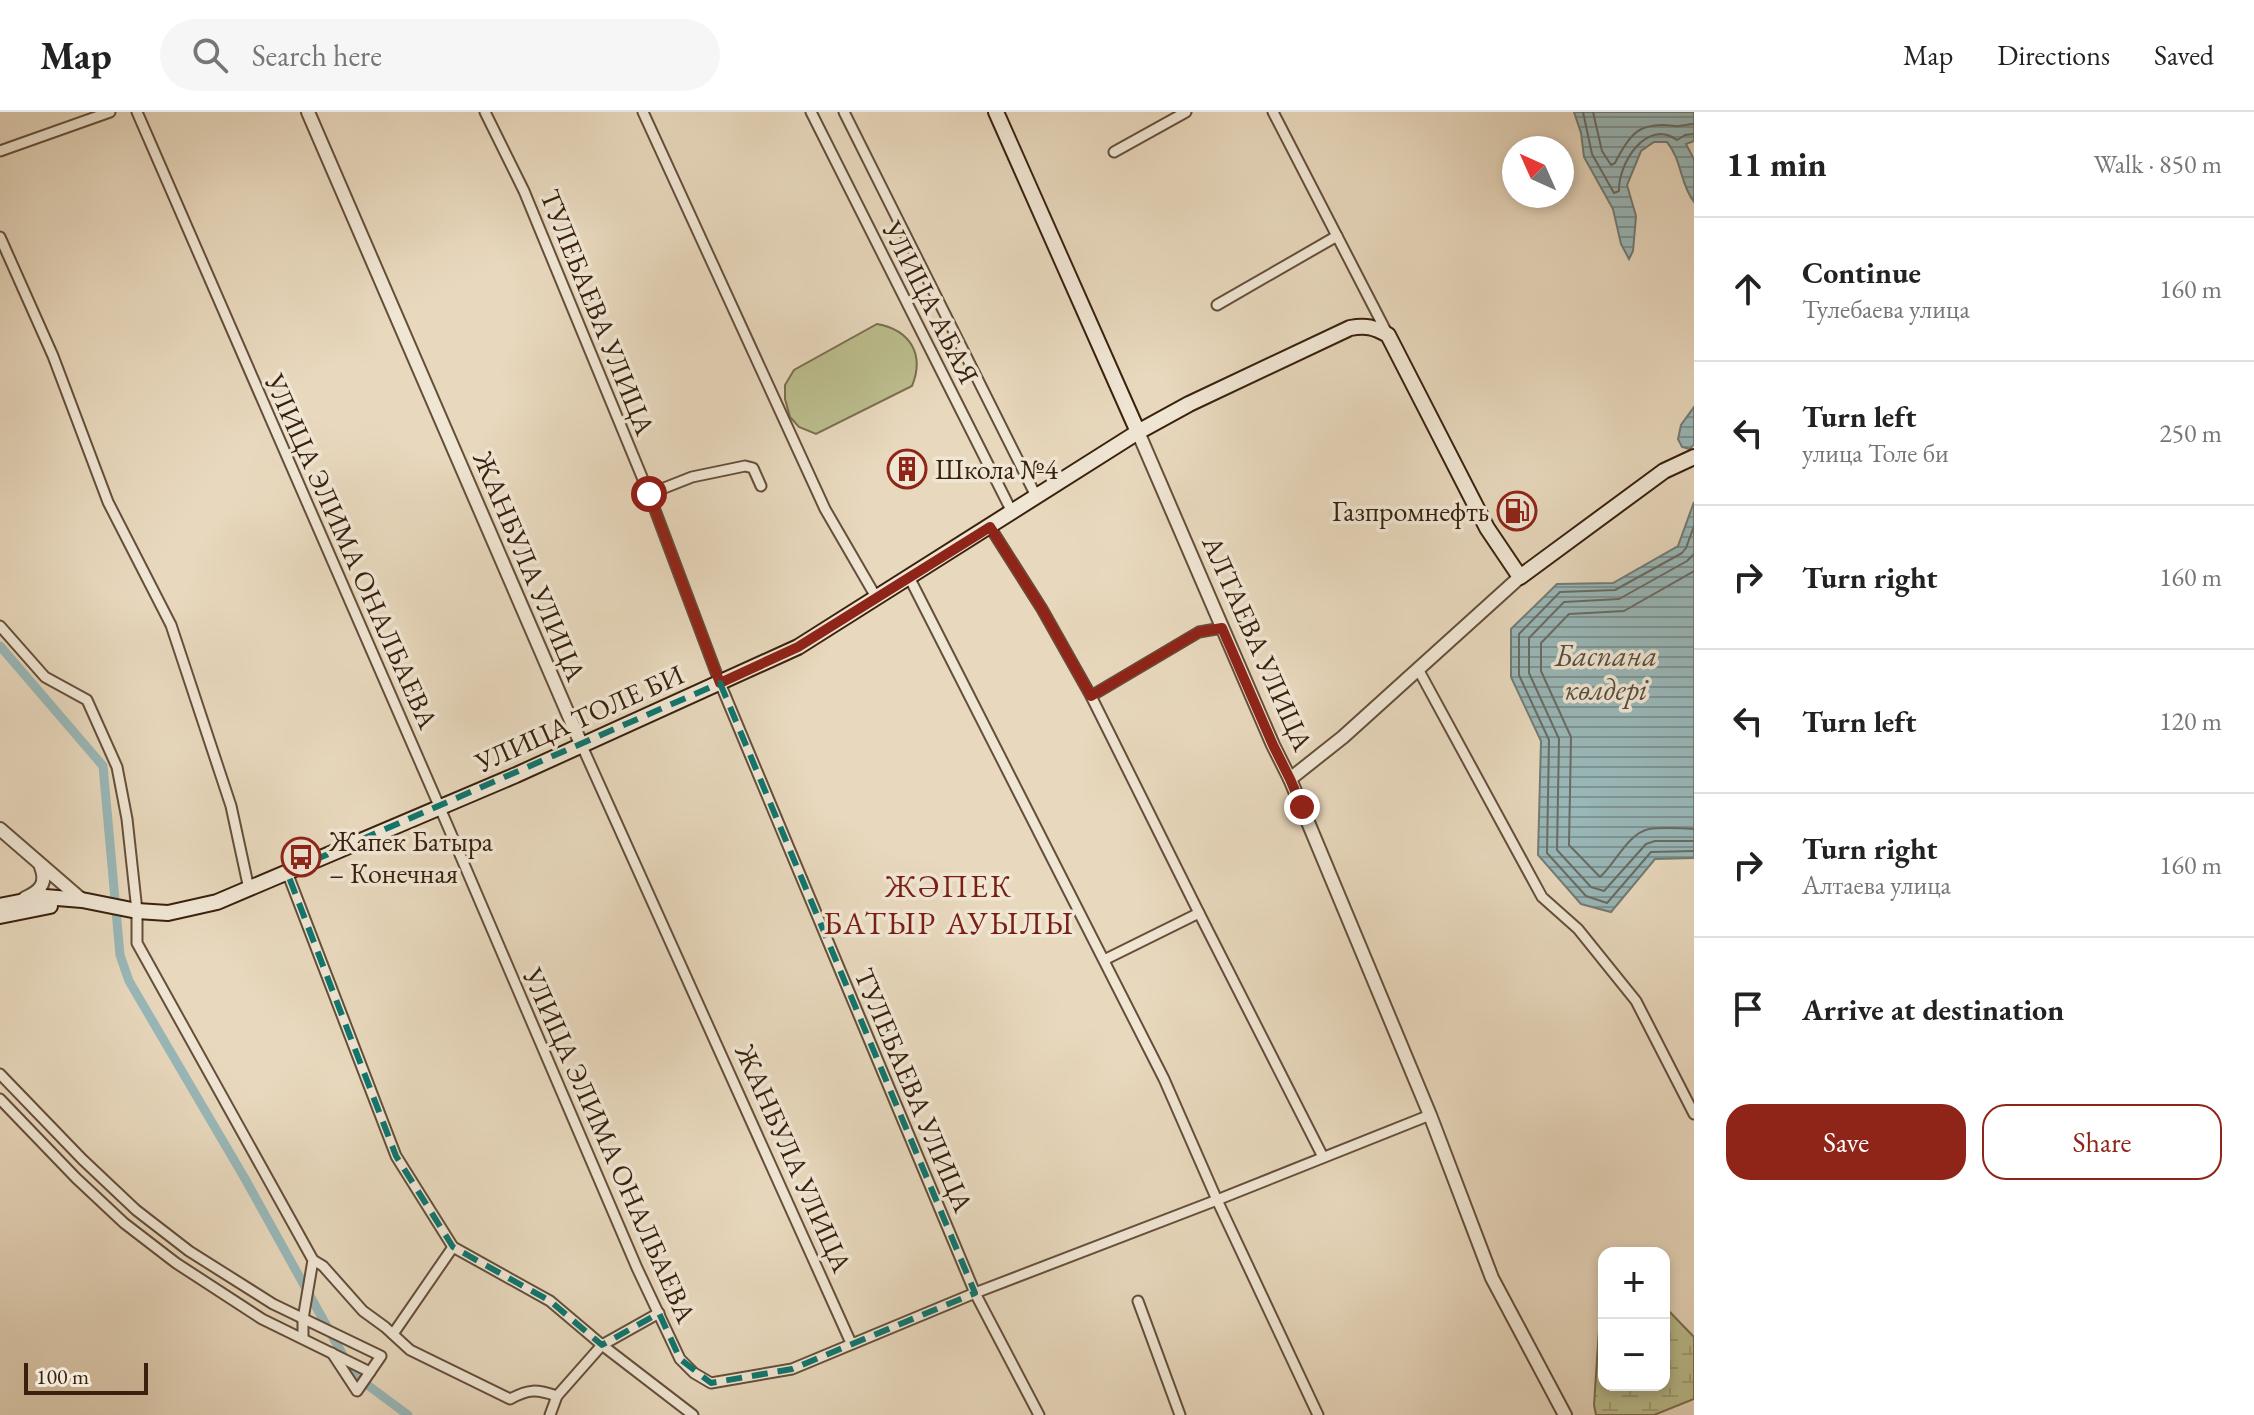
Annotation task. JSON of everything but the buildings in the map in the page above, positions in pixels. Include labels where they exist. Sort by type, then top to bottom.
[{"type":"main road","name":"АЛТАЕВА УЛИЦА","points":[[996,112],[1138,432]]},
{"type":"main road","name":"УЛИЦА ТОЛЕ БИ","points":[[82,900],[137,911],[168,913],[217,902],[440,808],[798,647],[1138,432],[1189,404],[1350,328],[1366,325],[1388,335]]},
{"type":"main road","points":[[1388,335],[1487,528],[1520,577],[1664,471],[1694,457]]},
{"type":"main road","points":[[0,906],[45,897],[82,900]]},
{"type":"main road","points":[[0,916],[82,900]]},
{"type":"street","points":[[0,151],[110,112]]},
{"type":"street","name":"УЛИЦА ЭЛИМА ОНАЛБАЕВА","points":[[137,112],[637,1268],[680,1359],[694,1373],[711,1383],[792,1369],[851,1343]]},
{"type":"street","name":"ЖАНБУЛА УЛИЦА","points":[[308,112],[582,746],[851,1343]]},
{"type":"street","name":"ТУЛЕБАЕВА УЛИЦА","points":[[485,112],[524,191],[649,494],[720,683],[975,1293],[1039,1415]]},
{"type":"street","points":[[643,112],[825,509],[876,597]]},
{"type":"street","name":"УЛИЦА АБАЯ","points":[[811,112],[1012,512]]},
{"type":"street","name":"УЛИЦА АБАЯ","points":[[844,112],[1036,496]]},
{"type":"street","points":[[1114,152],[1186,112]]},
{"type":"street","points":[[1273,112],[1388,335]]},
{"type":"street","points":[[1217,305],[1337,236]]},
{"type":"street","points":[[0,237],[53,356],[108,502],[171,625],[231,806],[249,889]]},
{"type":"street","name":"АЛТАЕВА УЛИЦА","points":[[1138,432],[1290,779],[1430,1115],[1492,1278],[1565,1415]]},
{"type":"street","points":[[649,494],[692,477],[745,466],[753,468],[761,486]]},
{"type":"street","points":[[990,527],[1042,609],[1091,696],[1323,1157]]},
{"type":"street","points":[[909,577],[1164,1079],[1318,1415]]},
{"type":"street","points":[[1290,779],[1343,737],[1520,577]]},
{"type":"street","points":[[0,626],[45,677],[87,700],[117,767],[127,819],[137,911],[137,943],[313,1260],[323,1266],[363,1311],[410,1350],[510,1399],[528,1390],[557,1396]]},
{"type":"street","points":[[1091,696],[1199,632],[1222,628]]},
{"type":"street","points":[[1418,669],[1542,897],[1578,929],[1636,1001],[1694,1114]]},
{"type":"street","points":[[0,829],[82,900]]},
{"type":"street","points":[[18,901],[42,887],[44,878],[39,865]]},
{"type":"street","points":[[287,872],[396,1156],[453,1247],[550,1301],[693,1415]]},
{"type":"street","points":[[1104,960],[1199,913]]},
{"type":"street","points":[[0,1074],[136,1210],[189,1251],[273,1304],[381,1356],[357,1391],[332,1353]]},
{"type":"street","points":[[0,1099],[124,1223],[176,1263],[262,1319],[370,1372]]},
{"type":"street","points":[[851,1343],[1430,1115]]},
{"type":"street","points":[[393,1334],[453,1247]]},
{"type":"street","points":[[303,1338],[303,1319],[313,1260]]},
{"type":"street","points":[[232,1299],[242,1283]]},
{"type":"street","points":[[1138,1301],[1180,1415]]},
{"type":"street","points":[[550,1415],[557,1396],[602,1345],[659,1313]]},
{"type":"highlighted area","points":[[720,683],[975,1293],[792,1369],[711,1383],[680,1359],[659,1313],[602,1345],[550,1301],[453,1247],[396,1156],[287,872]]},
{"type":"green space","points":[[877,324],[898,332],[912,345],[917,364],[912,386],[816,434],[799,427],[790,417],[785,399],[785,385],[794,370]]},
{"type":"green space","points":[[1670,1312],[1694,1337],[1694,1399],[1654,1415],[1596,1415],[1598,1344],[1598,1391],[1670,1391]]},
{"type":"water","points":[[1574,112],[1694,112],[1694,141],[1686,144],[1694,159],[1694,202],[1676,156],[1667,142],[1654,142],[1641,151],[1627,185],[1636,216],[1633,251],[1629,259],[1621,244],[1613,209],[1584,157]]},
{"type":"water","points":[[1694,407],[1694,444],[1690,449],[1682,447],[1678,439],[1681,425]]},
{"type":"water","name":"Баспана көлдері","points":[[1694,502],[1694,858],[1655,859],[1611,912],[1581,904],[1538,855],[1541,741],[1511,677],[1511,629],[1557,584],[1613,583],[1678,546]]},
{"type":"waterway","points":[[0,646],[103,766],[120,955],[129,981],[244,1177],[354,1375],[408,1415]]},
{"type":"place","name":"Школа №4","points":[[907,469]]},
{"type":"place","name":"Газпромнефть","points":[[1517,511]]},
{"type":"place","name":"Жапек Батыра – Конечная","points":[[301,857]]},
{"type":"district","name":"ЖӘПЕК БАТЫР АУЫЛЫ","points":[[949,904]]},
{"type":"route","points":[[649,494],[720,683],[798,647],[990,527],[1042,609],[1091,696],[1199,632],[1222,628],[1302,807]]}]
